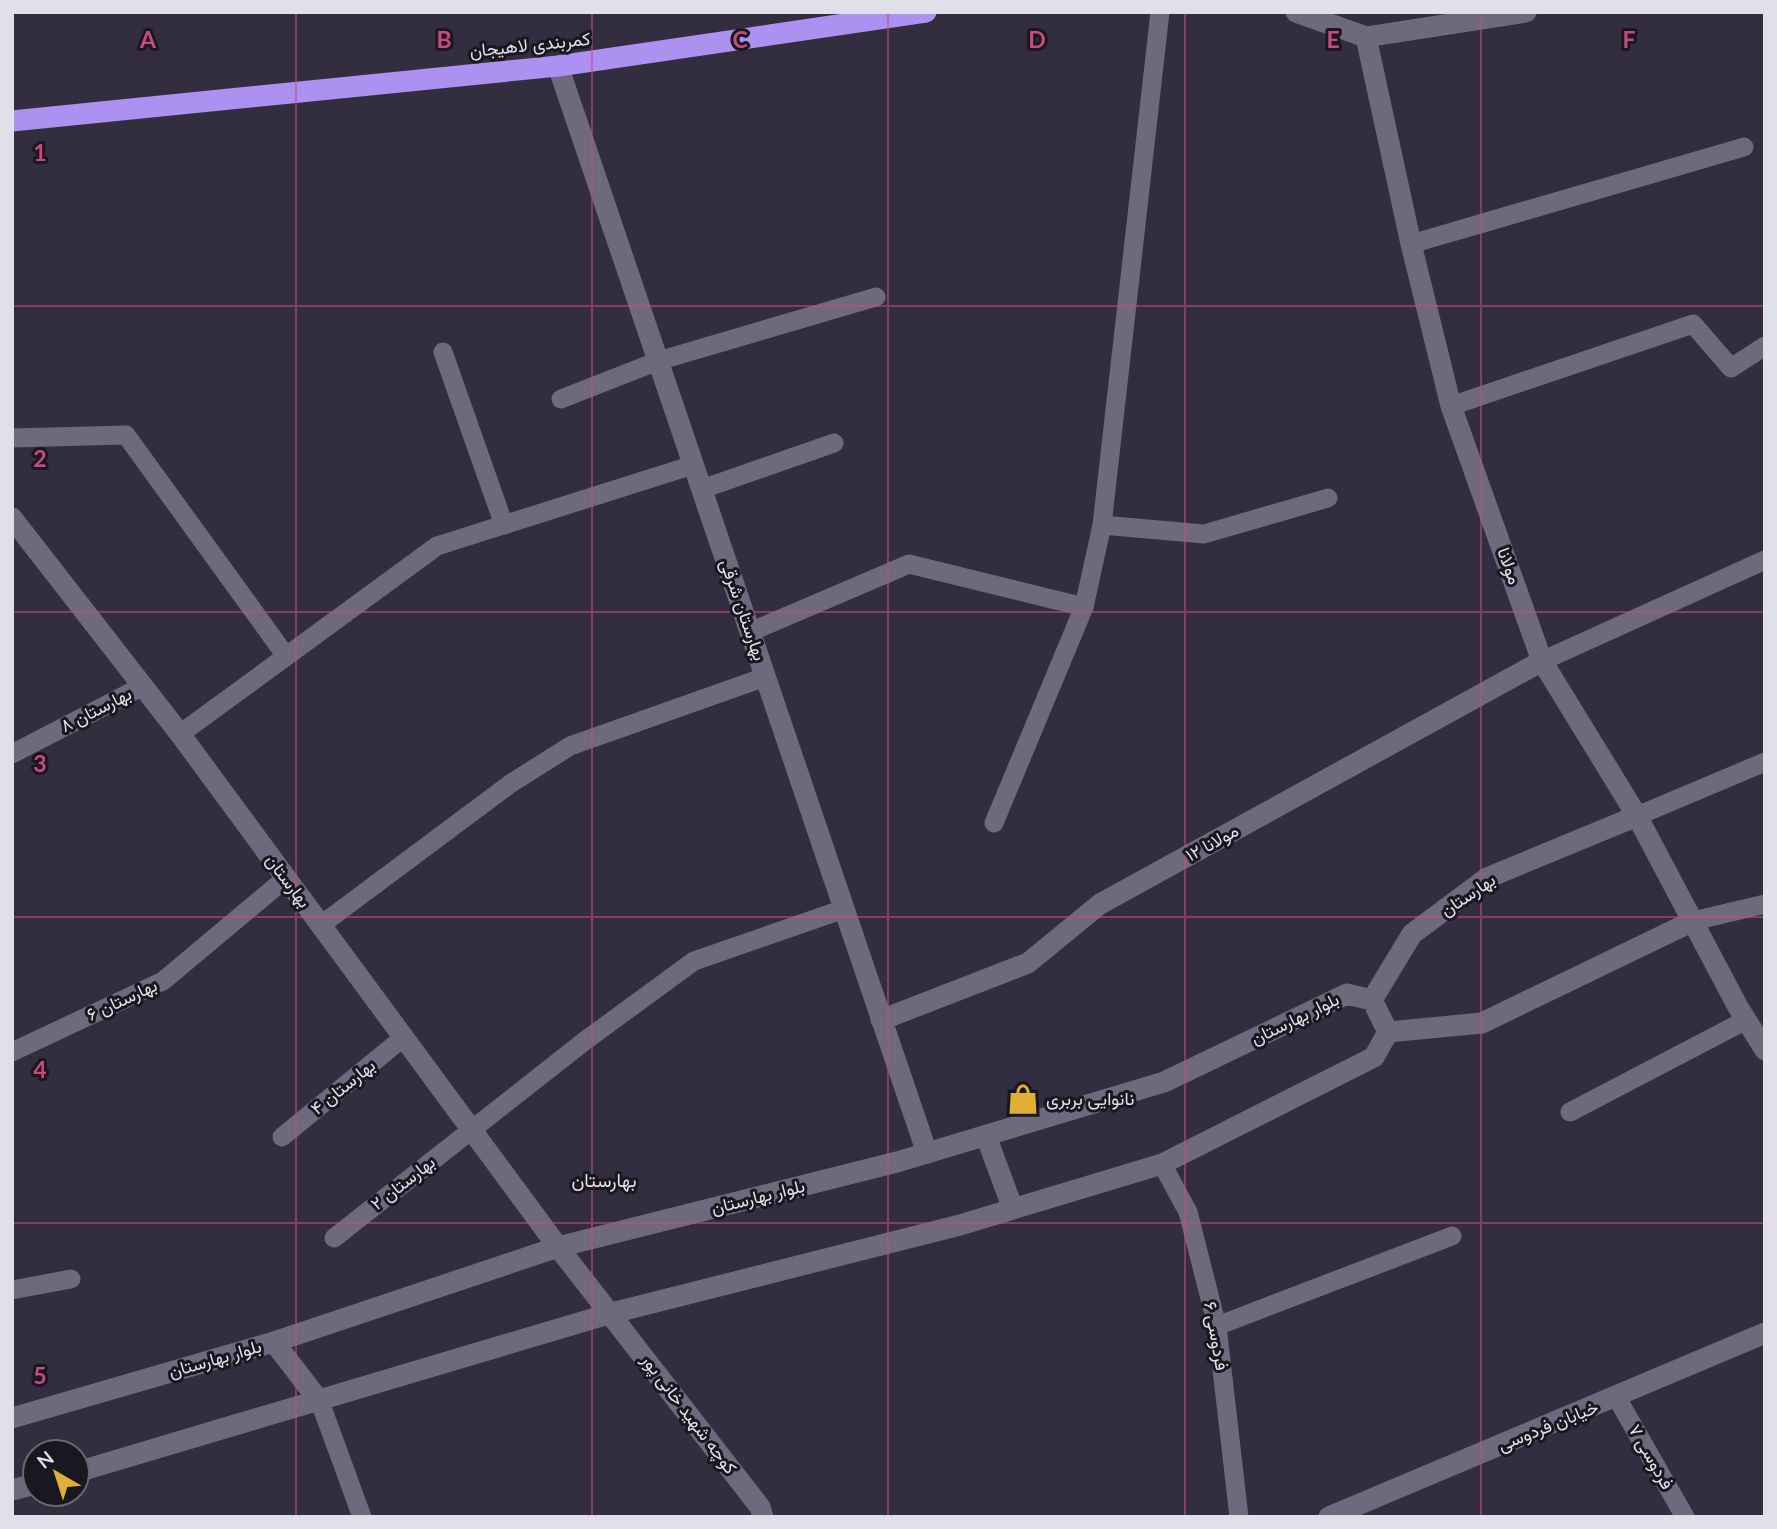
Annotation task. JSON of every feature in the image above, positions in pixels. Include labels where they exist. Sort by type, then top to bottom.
[{"type":"highway","name":"کمربندی لاهیجان","points":[[12,121],[558,66],[926,12]]},
{"type":"street","points":[[1296,12],[1366,37],[1526,12]]},
{"type":"street","name":"مولانا","points":[[1366,37],[1411,244],[1451,406],[1542,661],[1637,816],[1746,1020],[1765,1050]]},
{"type":"street","name":"بهارستان شرقی","points":[[558,66],[927,1153]]},
{"type":"street","name":"بهارستان","points":[[12,518],[180,734],[558,1247]]},
{"type":"street","name":"مولانا ۱۲","points":[[881,1020],[1028,963],[1100,904],[1542,661]]},
{"type":"street","name":"بهارستان","points":[[1372,1000],[1412,934],[1487,878],[1637,816]]},
{"type":"street","points":[[1388,1032],[1482,1023],[1693,921]]},
{"type":"street","name":"بلوار بهارستان","points":[[12,1418],[274,1342],[558,1247],[927,1153],[1164,1082],[1347,994],[1372,1000]]},
{"type":"street","points":[[1372,1000],[1388,1032]]},
{"type":"street","points":[[91,1468],[612,1313],[1013,1209],[1162,1164],[1374,1057],[1388,1032]]},
{"type":"street","points":[[986,1136],[1013,1209]]},
{"type":"street","name":"کوچه شهید خانی پور","points":[[558,1247],[612,1313],[760,1507],[763,1517]]},
{"type":"street","name":"خیابان فردوسی","points":[[1329,1517],[1617,1398],[1765,1333]]},
{"type":"street","points":[[274,1342],[320,1402]]},
{"type":"lane","points":[[994,823],[1084,607],[1102,525],[1160,12]]},
{"type":"lane","points":[[1411,244],[1744,147]]},
{"type":"lane","points":[[561,399],[658,361],[876,297]]},
{"type":"lane","points":[[1451,406],[1693,324],[1731,368],[1765,345]]},
{"type":"lane","points":[[443,352],[505,524]]},
{"type":"lane","points":[[12,438],[125,435],[286,656]]},
{"type":"lane","points":[[702,489],[835,443]]},
{"type":"lane","points":[[180,734],[437,546],[693,465]]},
{"type":"lane","points":[[1102,525],[1204,534],[1328,498]]},
{"type":"lane","points":[[1542,661],[1765,560]]},
{"type":"lane","points":[[750,632],[909,564],[1084,607]]},
{"type":"lane","points":[[321,925],[510,784],[570,746],[765,677]]},
{"type":"lane","name":"بهارستان ۸","points":[[12,754],[143,686]]},
{"type":"lane","points":[[1637,816],[1765,762]]},
{"type":"lane","name":"بهارستان ۶","points":[[12,1052],[163,981],[286,878]]},
{"type":"lane","points":[[1693,921],[1765,904]]},
{"type":"lane","name":"بهارستان ۲","points":[[334,1238],[472,1129],[694,961],[844,909]]},
{"type":"lane","points":[[1570,1112],[1746,1020]]},
{"type":"lane","name":"بهارستان ۴","points":[[282,1137],[404,1037]]},
{"type":"lane","name":"فردوسی ۶","points":[[1162,1164],[1188,1212],[1217,1326],[1239,1517]]},
{"type":"lane","points":[[1217,1326],[1452,1236]]},
{"type":"lane","points":[[12,1290],[72,1279]]},
{"type":"lane","name":"فردوسی ۷","points":[[1617,1398],[1685,1517]]},
{"type":"lane","points":[[320,1402],[362,1517]]},
{"type":"place","name":"نانوایی بربری","points":[[1023,1099]]},
{"type":"district","name":"بهارستان","points":[[604,1180]]}]
